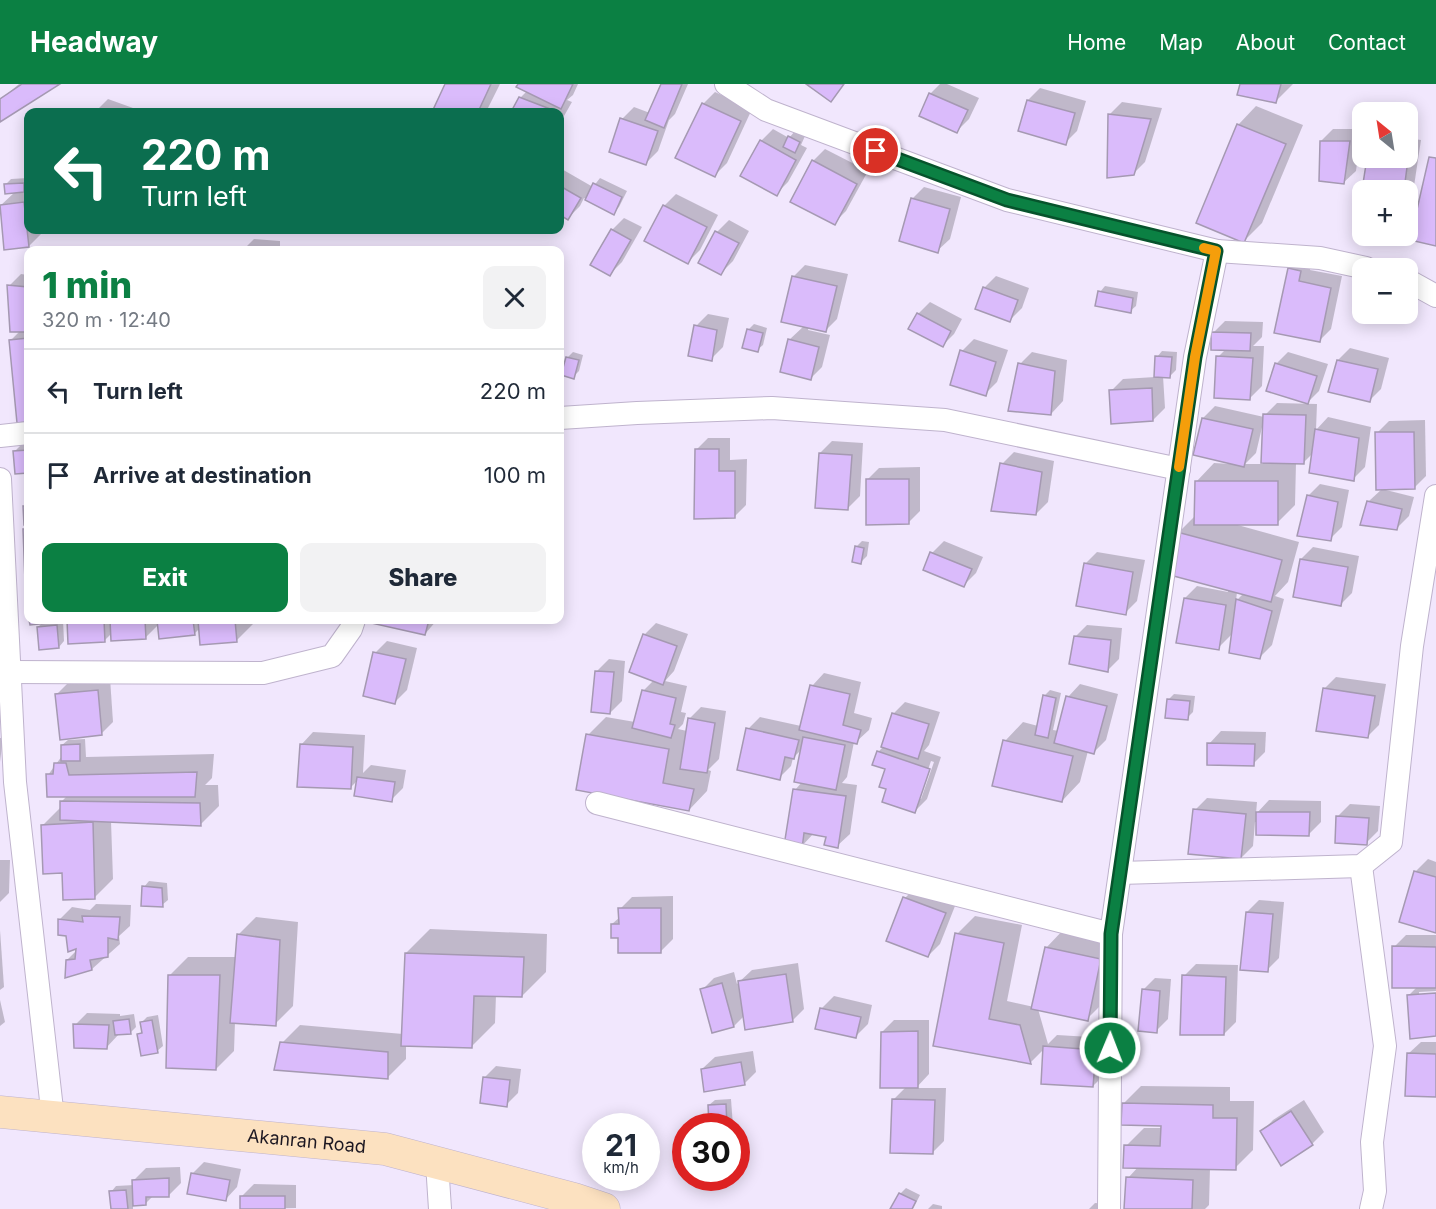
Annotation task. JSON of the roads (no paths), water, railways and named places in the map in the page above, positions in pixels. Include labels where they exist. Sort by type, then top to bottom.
[{"type":"main road","name":"Akanran Road","points":[[0,1112],[385,1149],[604,1209]]},
{"type":"street","points":[[726,84],[766,110],[1007,200],[1216,251],[1320,258],[1352,265]]},
{"type":"street","points":[[1109,1209],[1111,934],[1195,357],[1216,251]]},
{"type":"street","points":[[1418,286],[1436,296]]},
{"type":"street","points":[[564,418],[637,412],[772,408],[945,420],[1179,469]]},
{"type":"street","points":[[0,436],[24,433]]},
{"type":"street","points":[[0,479],[9,672],[7,782],[53,1118]]},
{"type":"street","points":[[1120,873],[1361,866],[1391,842],[1412,646],[1436,496]]},
{"type":"street","points":[[9,672],[263,673],[332,656],[353,624]]},
{"type":"street","points":[[597,803],[1111,934]]},
{"type":"street","points":[[1361,866],[1385,1046],[1372,1142],[1375,1191],[1371,1209]]},
{"type":"street","points":[[436,1163],[440,1209]]}]
